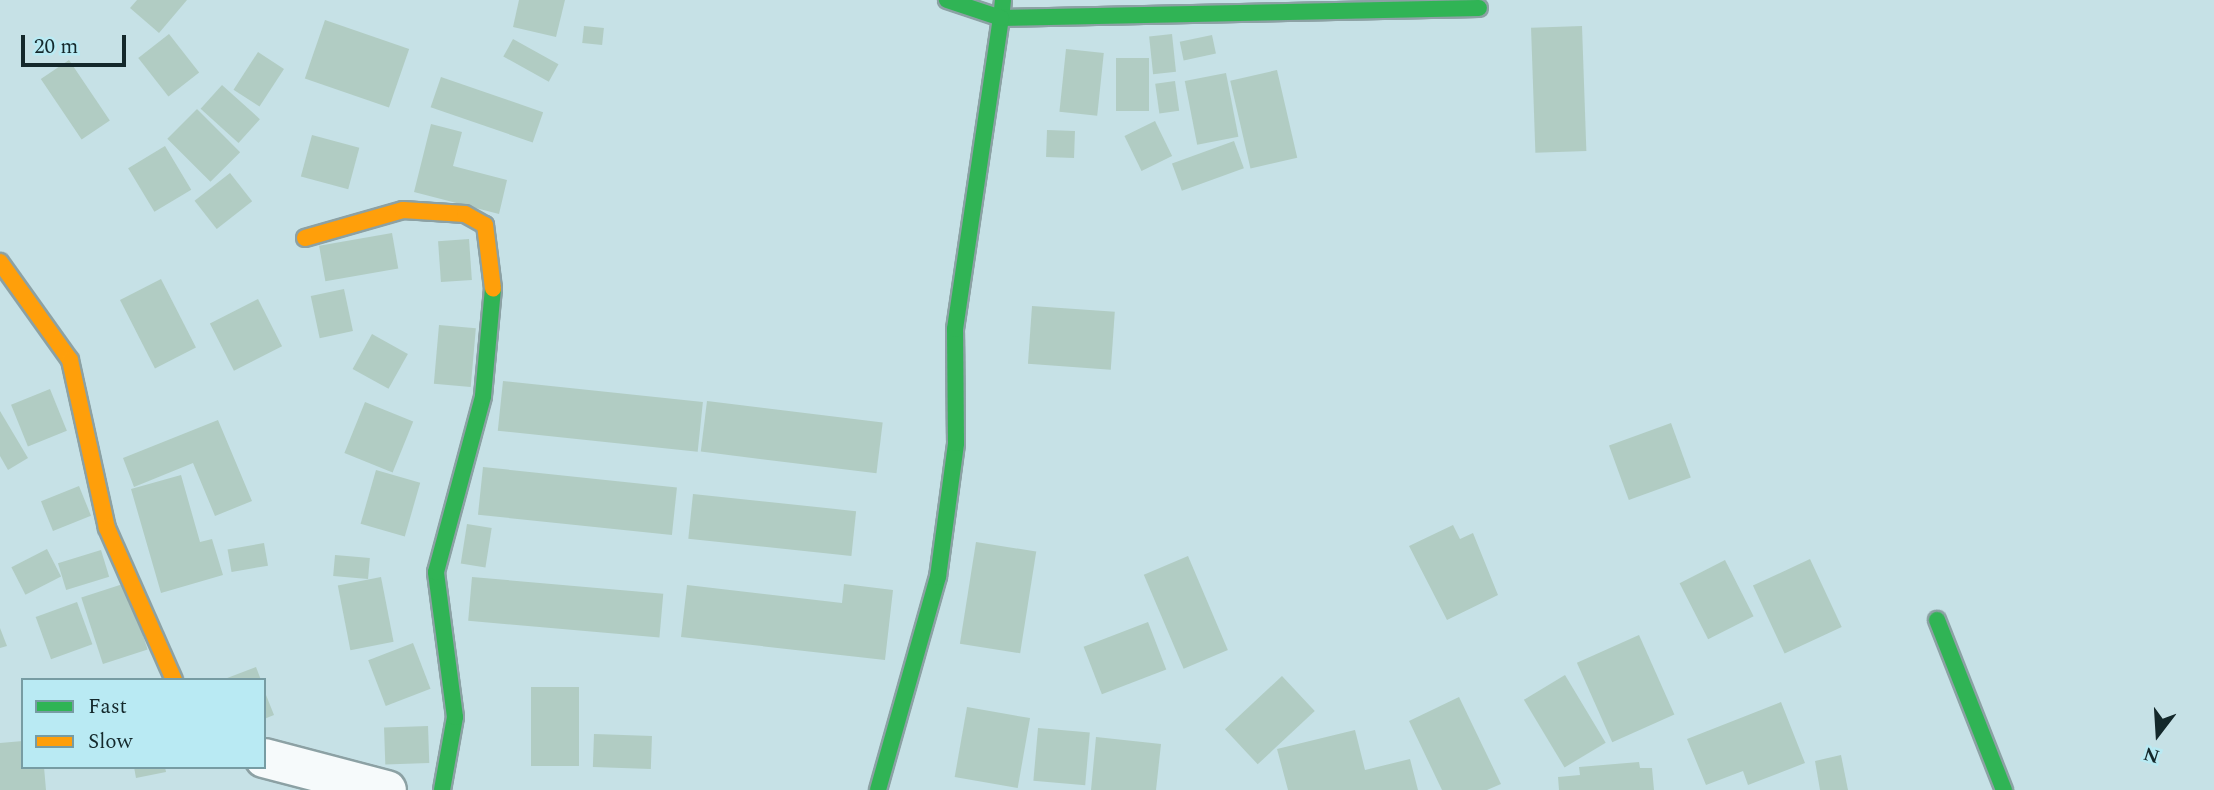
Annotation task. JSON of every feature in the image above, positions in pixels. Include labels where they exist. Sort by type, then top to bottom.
[{"type":"street","points":[[947,0],[1001,18],[1479,8]]},
{"type":"street","points":[[878,790],[938,577],[956,443],[955,329],[1003,0]]},
{"type":"street","points":[[305,238],[403,210],[465,214],[485,225],[495,269],[483,396],[436,572],[455,717],[442,790]]},
{"type":"street","points":[[0,262],[69,360],[107,528],[172,678]]},
{"type":"street","points":[[1937,620],[2004,790]]},
{"type":"street","points":[[266,759],[387,790]]},
{"type":"building","points":[[137,0],[187,0],[159,33],[130,8]]},
{"type":"building","points":[[519,0],[565,0],[556,37],[513,27]]},
{"type":"building","points":[[325,20],[409,49],[389,108],[305,79]]},
{"type":"building","points":[[584,26],[604,28],[602,45],[582,43]]},
{"type":"building","points":[[1582,26],[1586,151],[1535,153],[1531,28]]},
{"type":"building","points":[[169,34],[199,73],[168,97],[138,58]]},
{"type":"building","points":[[1172,34],[1176,72],[1153,74],[1149,36]]},
{"type":"building","points":[[1212,35],[1216,54],[1184,60],[1180,42]]},
{"type":"building","points":[[513,39],[558,64],[549,82],[503,56]]},
{"type":"building","points":[[1066,49],[1104,53],[1097,116],[1059,112]]},
{"type":"building","points":[[258,52],[284,69],[259,107],[233,90]]},
{"type":"building","points":[[1116,58],[1149,58],[1149,111],[1116,111]]},
{"type":"building","points":[[69,60],[110,121],[82,140],[41,79]]},
{"type":"building","points":[[1277,70],[1297,158],[1250,168],[1230,81]]},
{"type":"building","points":[[1226,73],[1238,137],[1197,145],[1185,81]]},
{"type":"building","points":[[441,77],[543,112],[533,142],[431,107]]},
{"type":"building","points":[[1175,81],[1179,111],[1159,113],[1155,84]]},
{"type":"building","points":[[222,85],[260,119],[238,143],[201,109]]},
{"type":"building","points":[[197,109],[240,152],[210,182],[167,139]]},
{"type":"building","points":[[1155,121],[1172,156],[1142,171],[1124,136]]},
{"type":"building","points":[[431,124],[462,132],[453,166],[507,180],[499,214],[414,192]]},
{"type":"building","points":[[1047,130],[1075,131],[1074,158],[1046,157]]},
{"type":"building","points":[[312,135],[359,148],[348,189],[301,177]]},
{"type":"building","points":[[1234,141],[1244,168],[1182,191],[1172,164]]},
{"type":"building","points":[[165,146],[191,190],[154,212],[128,168]]},
{"type":"building","points":[[230,173],[252,201],[217,229],[195,201]]},
{"type":"building","points":[[392,233],[398,268],[325,281],[319,246]]},
{"type":"building","points":[[469,239],[472,280],[441,282],[438,241]]},
{"type":"building","points":[[161,279],[196,348],[155,368],[120,300]]},
{"type":"building","points":[[344,289],[353,331],[320,338],[311,296]]},
{"type":"building","points":[[258,299],[282,346],[234,371],[210,324]]},
{"type":"building","points":[[1032,306],[1115,312],[1111,370],[1028,364]]},
{"type":"building","points":[[439,325],[476,328],[471,387],[434,384]]},
{"type":"building","points":[[372,334],[408,354],[388,389],[353,369]]},
{"type":"building","points":[[503,381],[703,402],[698,452],[498,431]]},
{"type":"building","points":[[50,389],[67,431],[28,446],[11,405]]},
{"type":"building","points":[[707,401],[883,423],[876,473],[701,452]]},
{"type":"building","points":[[365,402],[413,421],[393,472],[344,453]]},
{"type":"building","points":[[0,411],[28,458],[8,470],[0,456]]},
{"type":"building","points":[[218,420],[252,501],[215,516],[193,463],[134,487],[123,458]]},
{"type":"building","points":[[1671,423],[1691,478],[1629,500],[1609,446]]},
{"type":"building","points":[[483,467],[677,487],[672,535],[478,515]]},
{"type":"building","points":[[376,470],[420,483],[405,537],[361,524]]},
{"type":"building","points":[[181,475],[200,542],[212,539],[223,575],[161,593],[131,489]]},
{"type":"building","points":[[79,486],[91,516],[53,531],[41,501]]},
{"type":"building","points":[[693,494],[856,511],[851,556],[688,539]]},
{"type":"building","points":[[467,524],[492,528],[485,567],[461,564]]},
{"type":"building","points":[[1453,525],[1460,539],[1473,533],[1498,595],[1447,620],[1409,546]]},
{"type":"building","points":[[976,542],[1036,552],[1020,653],[960,644]]},
{"type":"building","points":[[264,543],[268,566],[232,572],[228,549]]},
{"type":"building","points":[[47,549],[61,577],[25,595],[11,567]]},
{"type":"building","points":[[101,550],[109,577],[66,590],[58,563]]},
{"type":"building","points":[[335,555],[370,558],[368,579],[333,576]]},
{"type":"building","points":[[1188,556],[1228,650],[1184,669],[1144,575]]},
{"type":"building","points":[[1810,559],[1842,627],[1785,654],[1753,586]]},
{"type":"building","points":[[1725,560],[1754,616],[1708,639],[1680,583]]},
{"type":"building","points":[[381,577],[394,642],[350,650],[338,585]]},
{"type":"building","points":[[472,577],[663,594],[659,638],[468,621]]},
{"type":"building","points":[[126,583],[148,650],[103,664],[81,598]]},
{"type":"building","points":[[844,584],[893,590],[885,660],[681,637],[687,585],[842,603]]},
{"type":"building","points":[[77,602],[92,644],[51,659],[36,617]]},
{"type":"building","points":[[1148,622],[1166,670],[1102,694],[1084,647]]},
{"type":"building","points":[[0,628],[7,646],[0,648]]},
{"type":"building","points":[[1639,635],[1674,714],[1612,742],[1577,663]]},
{"type":"building","points":[[413,643],[431,689],[386,706],[368,660]]},
{"type":"building","points":[[256,667],[260,678],[227,678]]},
{"type":"building","points":[[1565,675],[1606,743],[1565,767],[1524,700]]},
{"type":"building","points":[[1282,676],[1315,711],[1258,764],[1225,729]]},
{"type":"building","points":[[531,687],[579,687],[579,766],[531,766]]},
{"type":"building","points":[[266,695],[274,715],[266,718]]},
{"type":"building","points":[[1459,697],[1501,784],[1487,790],[1442,790],[1409,721]]},
{"type":"building","points":[[1781,702],[1805,763],[1748,785],[1743,771],[1706,785],[1687,739]]},
{"type":"building","points":[[967,707],[1030,718],[1018,788],[955,777]]},
{"type":"building","points":[[428,726],[429,763],[385,765],[384,728]]},
{"type":"building","points":[[1038,728],[1090,733],[1085,785],[1033,781]]},
{"type":"building","points":[[1355,730],[1365,770],[1410,759],[1418,790],[1288,790],[1277,749]]},
{"type":"building","points":[[594,734],[652,736],[651,769],[593,767]]},
{"type":"building","points":[[1096,737],[1161,744],[1156,790],[1091,790]]},
{"type":"building","points":[[21,741],[21,769],[44,769],[46,790],[0,790],[0,743]]},
{"type":"building","points":[[1841,755],[1848,790],[1820,790],[1815,761]]},
{"type":"building","points":[[1639,762],[1640,768],[1652,768],[1654,790],[1559,790],[1558,777],[1580,775],[1579,767]]},
{"type":"building","points":[[134,769],[165,769],[166,772],[136,778]]},
{"type":"traffic: fast","points":[[878,790],[938,577],[956,443],[955,329],[1001,18],[947,0]]},
{"type":"traffic: fast","points":[[1003,0],[1001,18],[1479,8]]},
{"type":"traffic: fast","points":[[442,790],[455,717],[436,572],[483,396],[493,288]]},
{"type":"traffic: fast","points":[[1937,620],[2004,790]]},
{"type":"traffic: slow","points":[[305,238],[403,210],[465,214],[485,225],[493,288]]},
{"type":"traffic: slow","points":[[0,262],[70,360],[107,528],[173,678]]}]
